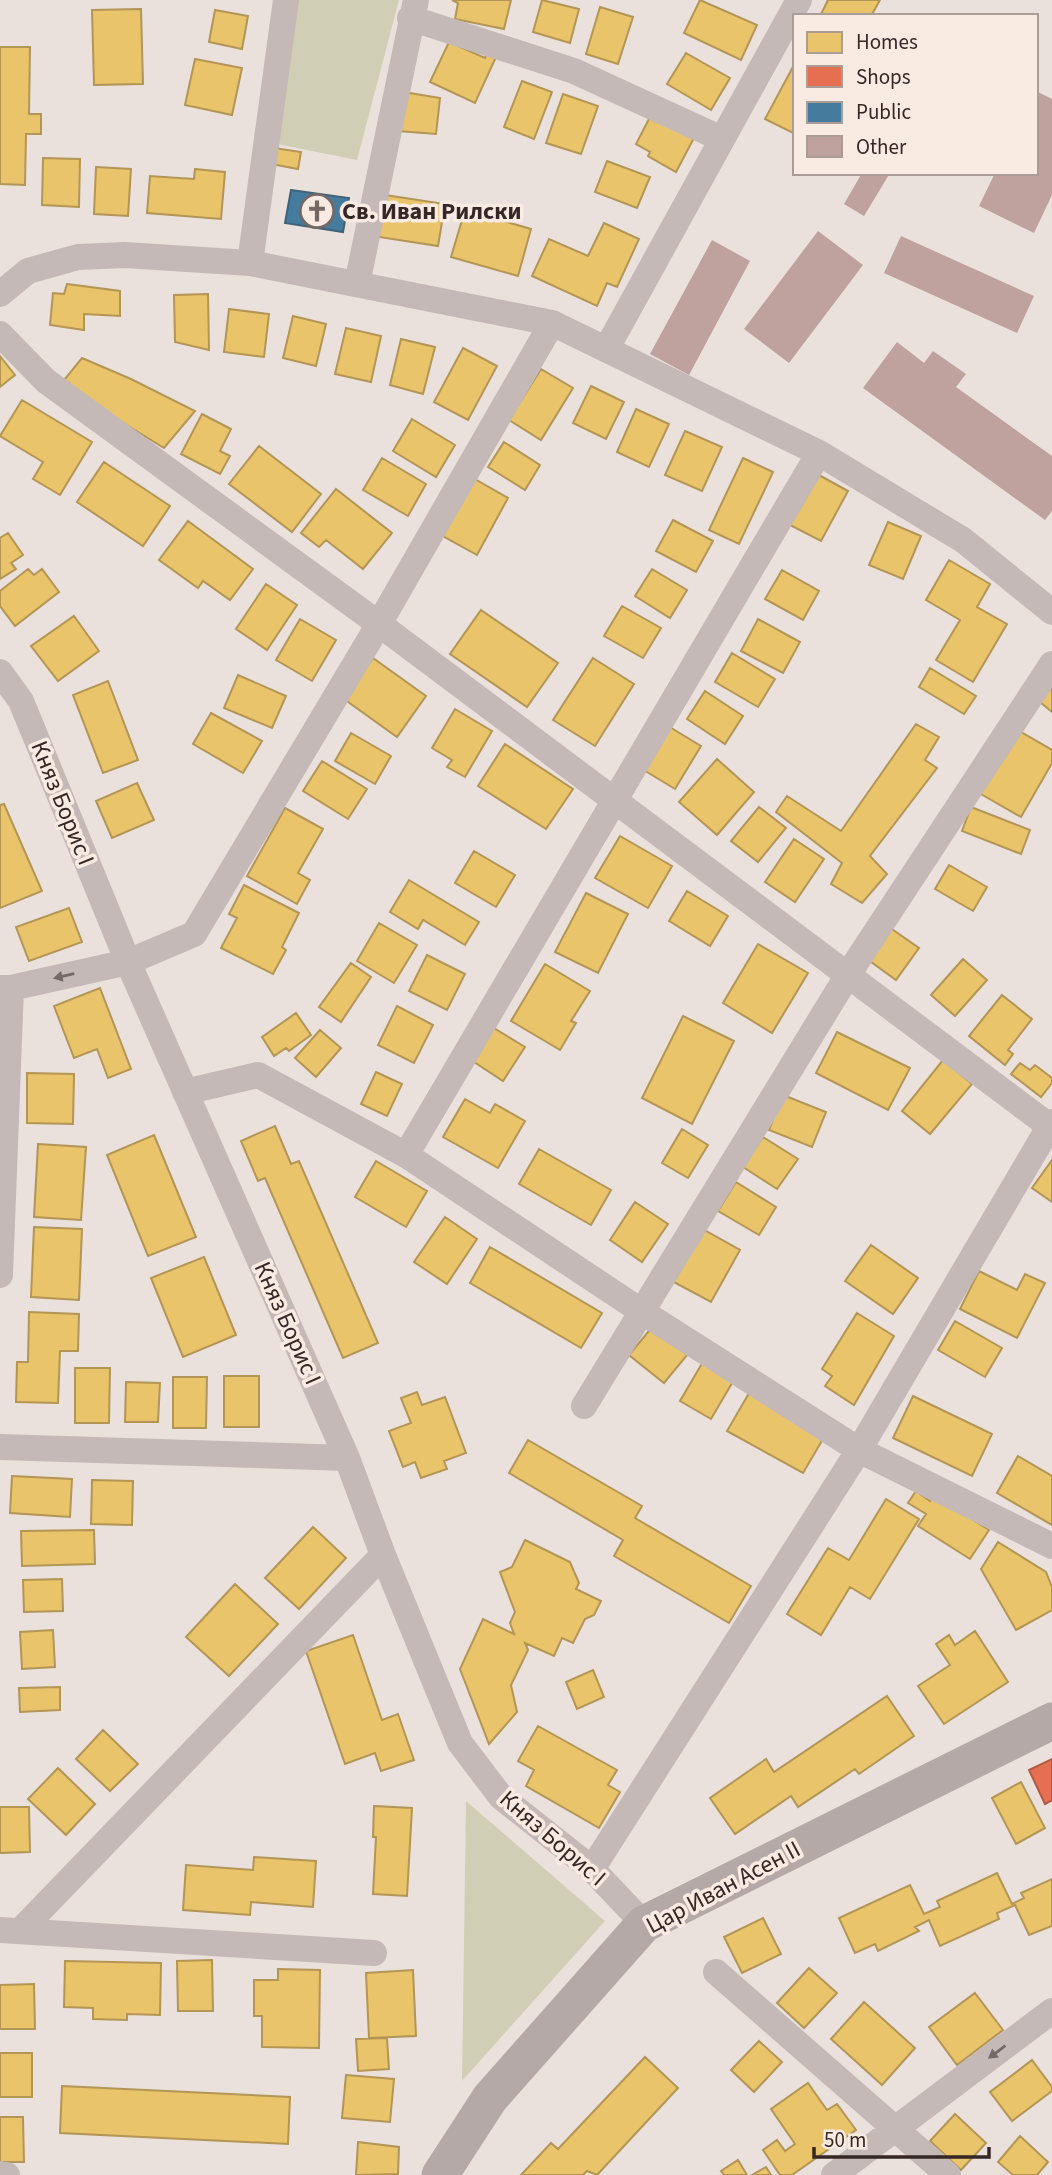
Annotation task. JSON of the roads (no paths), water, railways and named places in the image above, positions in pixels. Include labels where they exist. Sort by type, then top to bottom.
[{"type":"street","points":[[250,263],[286,0]]},
{"type":"street","points":[[607,348],[799,0]]},
{"type":"street","points":[[357,284],[413,9],[574,71],[722,139]]},
{"type":"street","points":[[0,295],[28,271],[78,257],[125,254],[250,263],[552,323],[819,453],[963,540],[1047,597]]},
{"type":"street","points":[[0,1275],[6,988],[128,962],[194,934],[379,624],[552,323]]},
{"type":"street","points":[[0,334],[46,381],[379,624],[1051,1125],[859,1450],[592,1869]]},
{"type":"street","points":[[406,1154],[819,453]]},
{"type":"street","points":[[584,1406],[849,973],[1052,664]]},
{"type":"street","name":"Княз Борис I","points":[[0,672],[21,701],[128,962],[347,1458],[383,1555],[460,1744],[501,1797],[592,1869],[644,1924]]},
{"type":"street","points":[[185,1092],[258,1075],[406,1154],[641,1311],[859,1450],[1052,1546]]},
{"type":"street","points":[[0,1447],[347,1458]]},
{"type":"street","points":[[11,1930],[383,1555]]},
{"type":"street","name":"Цар Иван Асен II","points":[[440,2175],[490,2098],[644,1924],[1052,1721]]},
{"type":"street","points":[[11,1930],[374,1953]]},
{"type":"street","points":[[716,1972],[948,2175]]},
{"type":"street","points":[[834,2175],[1052,2011]]},
{"type":"street","points":[[0,2174],[7,2175]]},
{"type":"place","name":"Св. Иван Рилски","points":[[317,211]]}]
